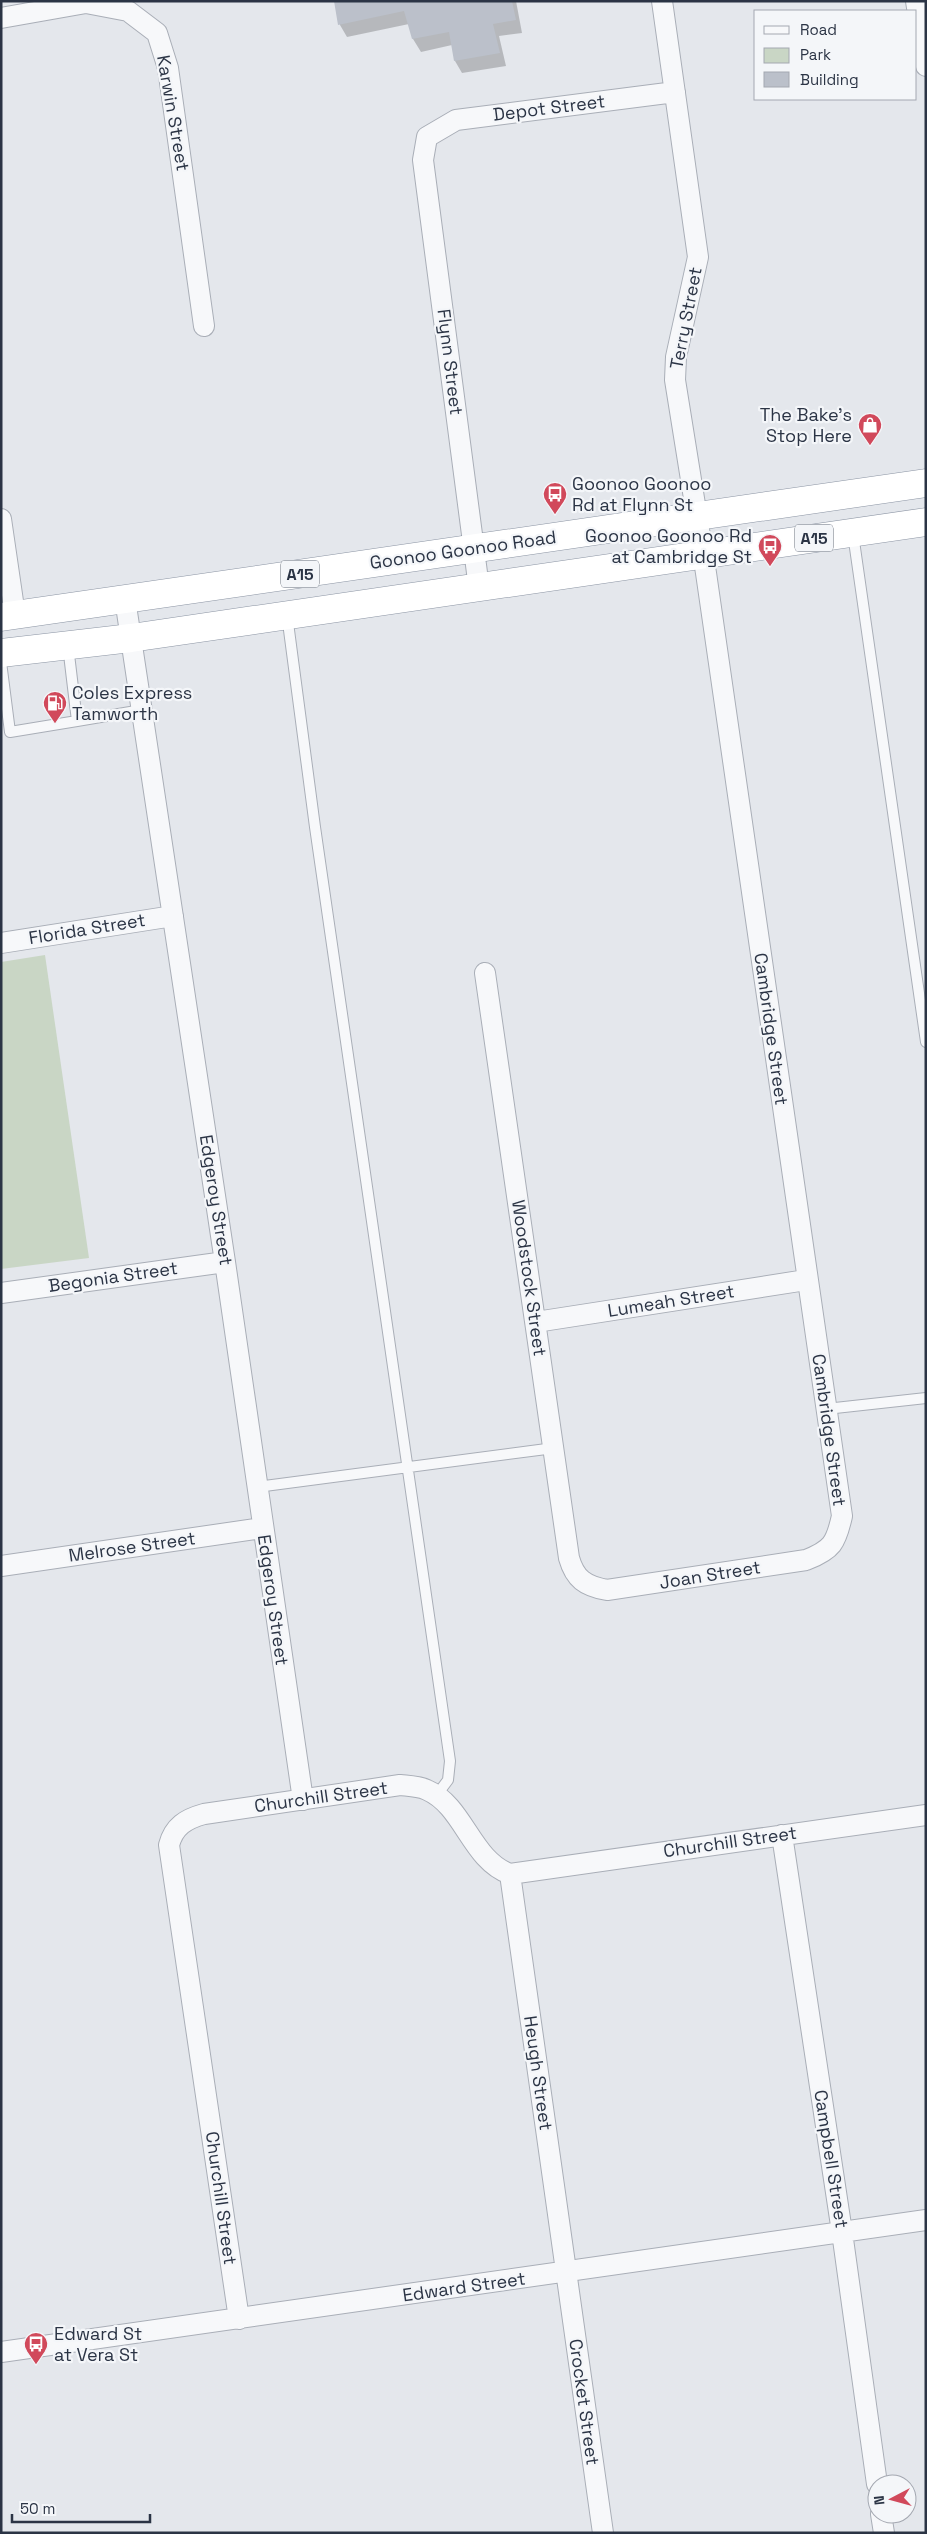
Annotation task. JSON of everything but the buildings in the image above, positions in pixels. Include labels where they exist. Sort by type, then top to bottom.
[{"type":"highway","name":"Goonoo Goonoo Road","points":[[8,616],[926,483]]},
{"type":"highway","name":"A15","points":[[1,653],[131,638],[926,522]]},
{"type":"street","name":"Terry Street","points":[[662,1],[698,257],[675,367],[696,516]]},
{"type":"street","points":[[916,1],[926,66]]},
{"type":"street","name":"Karwin Street","points":[[1,18],[86,3],[128,11],[157,33],[168,68],[204,326]]},
{"type":"street","name":"Depot Street","points":[[427,137],[456,120],[675,92]]},
{"type":"street","name":"Flynn Street","points":[[427,137],[423,160],[479,588]]},
{"type":"street","name":"Cambridge Street","points":[[696,516],[703,554],[806,1280],[842,1516],[835,1542]]},
{"type":"street","points":[[1,519],[8,616]]},
{"type":"street","name":"Edgeroy Street","points":[[125,600],[225,1262],[262,1528],[303,1800]]},
{"type":"street","name":"Florida Street","points":[[1,943],[173,916]]},
{"type":"street","name":"Woodstock Street","points":[[485,973],[569,1558],[573,1570],[580,1581]]},
{"type":"street","name":"Begonia Street","points":[[1,1293],[225,1262]]},
{"type":"street","name":"Lumeah Street","points":[[536,1322],[806,1280]]},
{"type":"street","name":"Melrose Street","points":[[1,1566],[262,1528]]},
{"type":"street","name":"Joan Street","points":[[580,1581],[593,1588],[607,1590],[806,1560],[821,1554],[835,1542]]},
{"type":"street","name":"Churchill Street","points":[[239,2319],[169,1844],[175,1830],[191,1818],[400,1785],[420,1787],[436,1796],[454,1813],[488,1860],[502,1871],[510,1874],[926,1815]]},
{"type":"street","name":"Campbell Street","points":[[782,1834],[842,2232],[876,2474]]},
{"type":"street","name":"Heugh Street","points":[[510,1874],[566,2272]]},
{"type":"street","name":"Edward Street","points":[[1,2352],[926,2220]]},
{"type":"street","name":"Crocket Street","points":[[566,2272],[602,2533]]},
{"type":"lane","points":[[852,533],[926,1042]]},
{"type":"lane","points":[[287,615],[315,827],[450,1761],[448,1780],[436,1796]]},
{"type":"lane","points":[[68,645],[77,721]]},
{"type":"lane","points":[[1,662],[10,732],[142,710]]},
{"type":"lane","points":[[826,1409],[926,1398]]},
{"type":"lane","points":[[257,1488],[554,1448]]},
{"type":"green space","points":[[45,955],[89,1258],[1,1269],[1,962]]},
{"type":"place","name":"The Bake's Stop Here","points":[[870,446]]},
{"type":"place","name":"Goonoo Goonoo Rd at Flynn St","points":[[555,515]]},
{"type":"place","name":"Goonoo Goonoo Rd at Cambridge St","points":[[770,567]]},
{"type":"place","name":"Coles Express Tamworth","points":[[55,724]]},
{"type":"place","name":"Edward St at Vera St","points":[[36,2365]]}]
